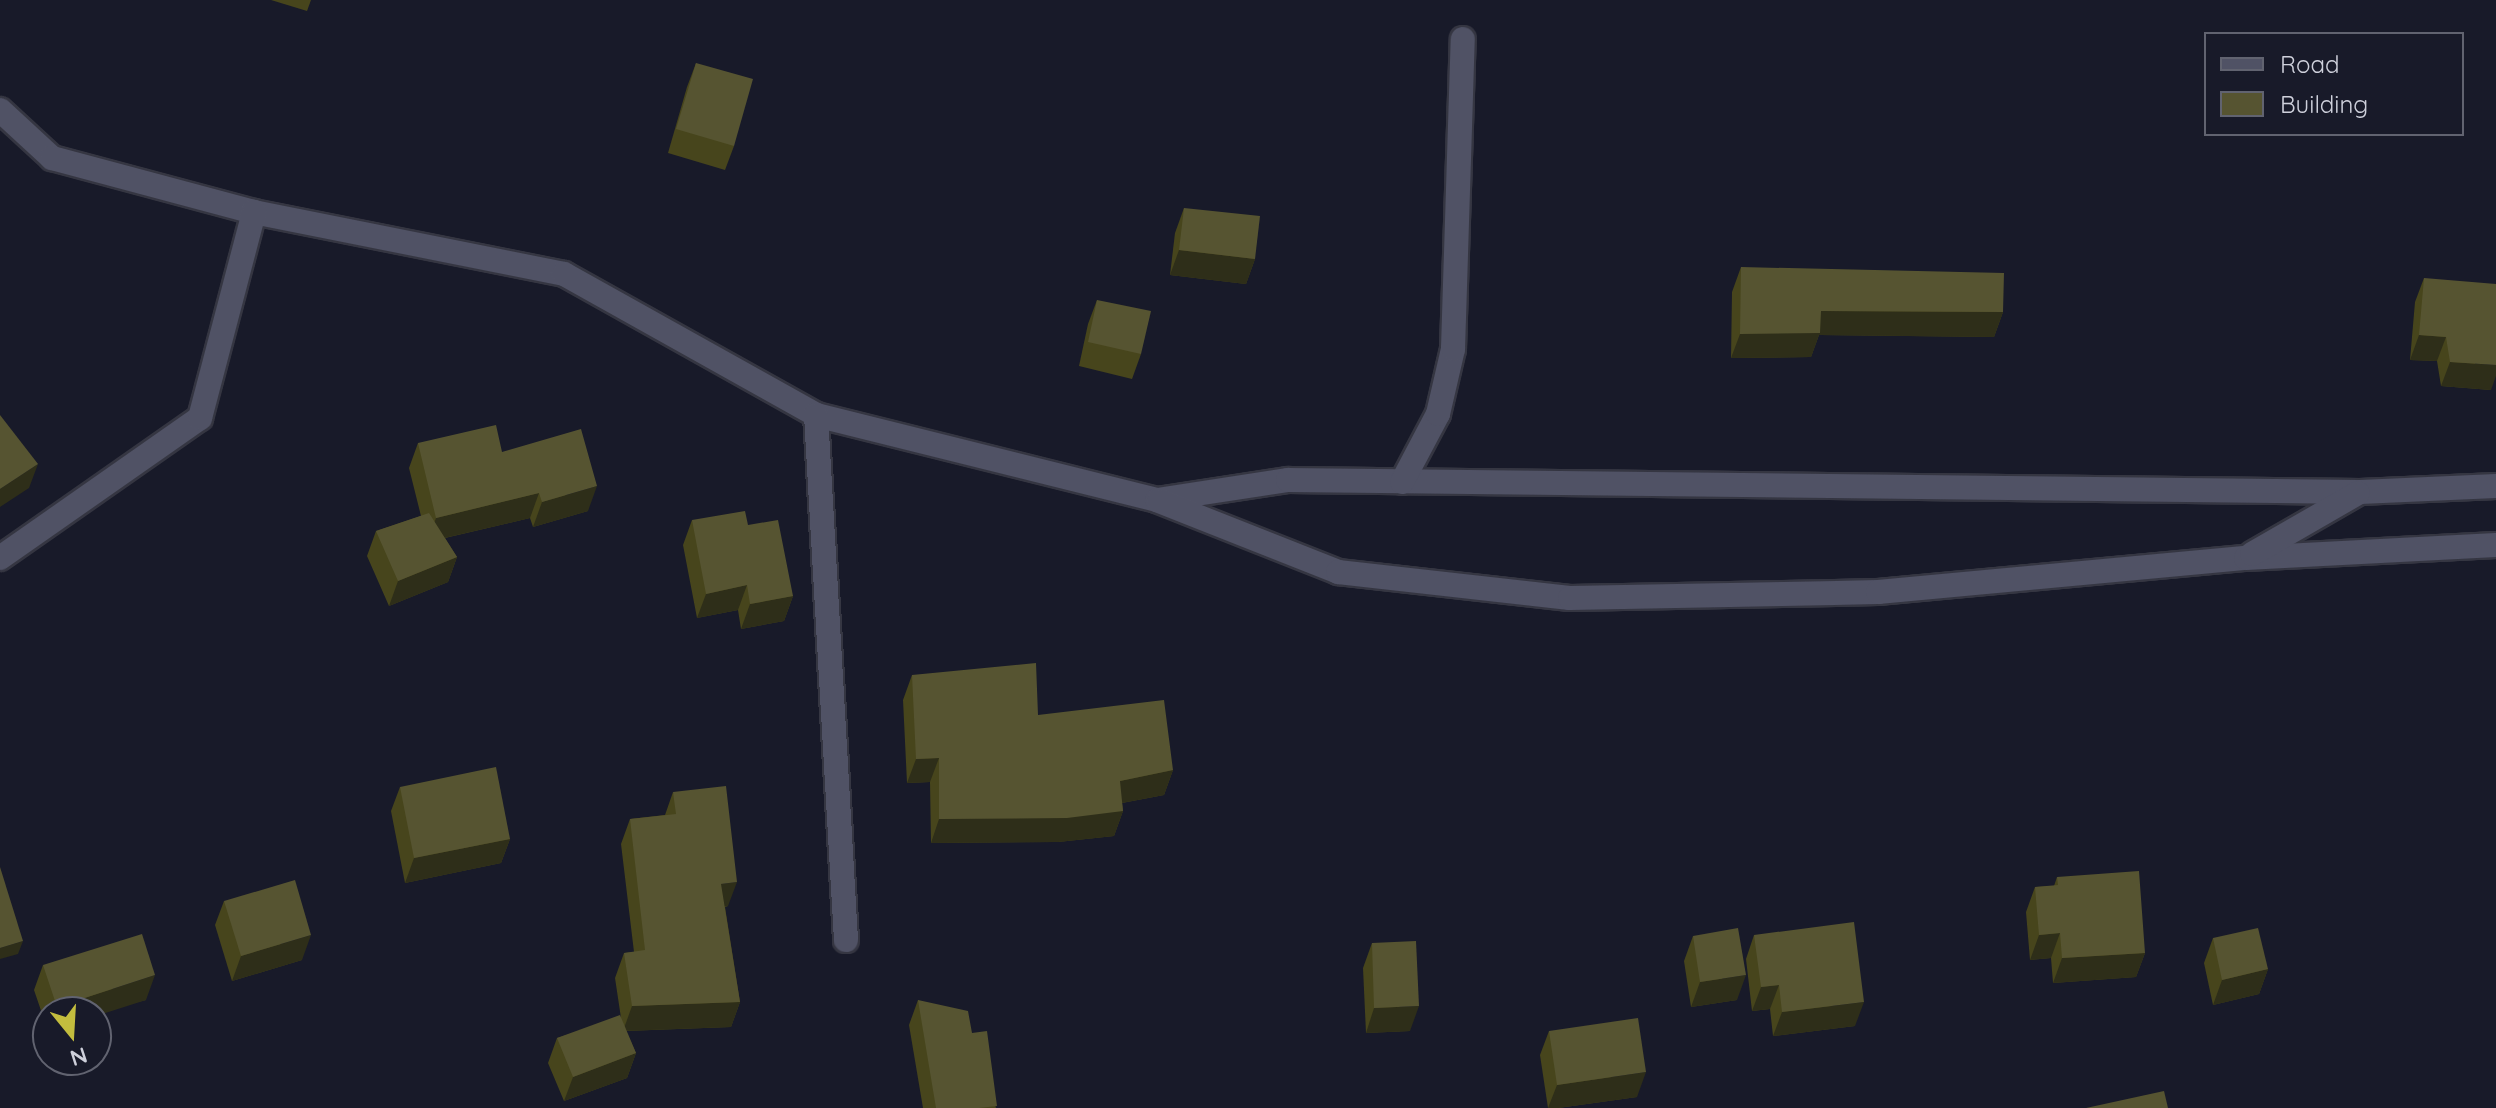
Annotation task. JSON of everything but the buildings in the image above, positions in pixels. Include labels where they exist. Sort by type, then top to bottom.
[{"type":"street","points":[[1402,482],[1438,414],[1453,349],[1463,39]]},
{"type":"street","points":[[0,110],[52,158],[254,212],[564,274],[816,415],[1157,500],[1338,572],[1570,598],[1878,592],[2246,558],[2496,545]]},
{"type":"street","points":[[0,558],[200,418],[254,212]]},
{"type":"street","points":[[816,415],[846,940]]},
{"type":"street","points":[[1157,500],[1288,480],[2360,492],[2496,486]]},
{"type":"street","points":[[2246,558],[2360,492]]}]
